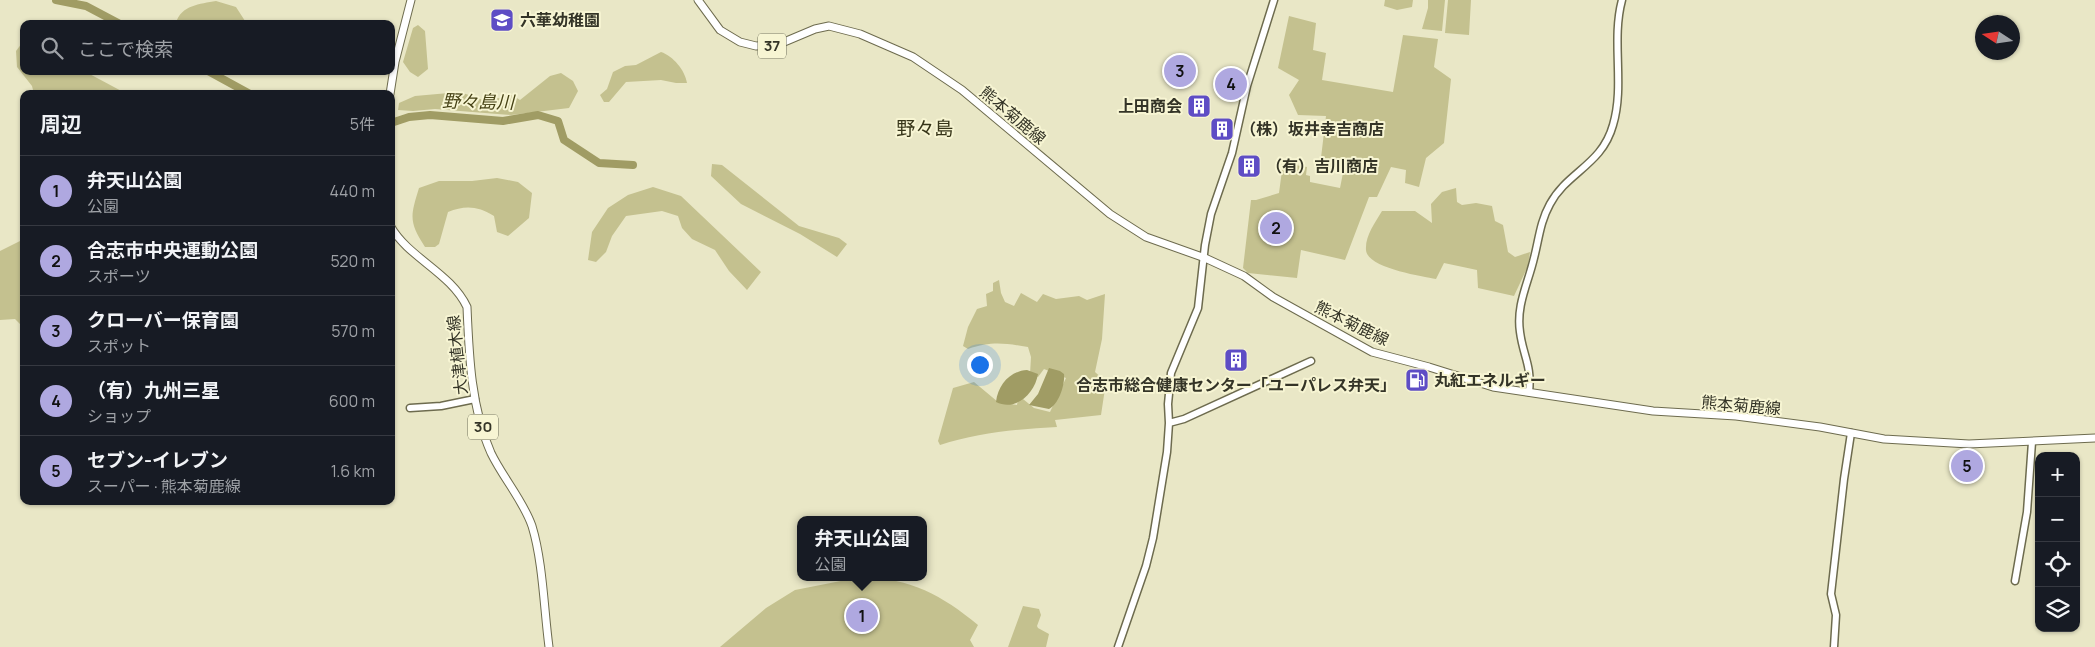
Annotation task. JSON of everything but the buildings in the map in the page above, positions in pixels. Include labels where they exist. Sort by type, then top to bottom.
[{"type":"main road","points":[[395,62],[411,0]]},
{"type":"main road","name":"熊本菊鹿線","points":[[698,0],[720,30],[733,39],[746,44],[756,46],[777,45],[815,29],[829,26],[860,34],[896,49],[931,68],[962,90],[1110,214],[1132,230],[1244,276],[1273,297],[1372,352],[1430,367],[1493,387],[1653,411],[1736,416],[1820,427],[1884,439],[1924,442],[2032,442],[2095,438]]},
{"type":"main road","points":[[391,90],[393,75]]},
{"type":"main road","name":"大津植木線","points":[[395,233],[405,247],[437,270],[463,298],[467,307],[475,400],[491,452],[527,513],[532,527],[548,647]]},
{"type":"street","points":[[1118,647],[1150,553],[1166,461],[1171,374],[1198,308],[1205,245],[1211,214],[1232,153],[1247,86],[1274,0]]},
{"type":"street","points":[[1529,392],[1530,371],[1519,325],[1521,296],[1532,267],[1540,224],[1551,202],[1559,191],[1599,153],[1611,132],[1617,104],[1617,24],[1622,0]]},
{"type":"street","points":[[1169,423],[1184,419],[1311,361]]},
{"type":"street","points":[[410,408],[441,406],[475,400]]},
{"type":"street","points":[[1834,647],[1836,615],[1831,594],[1851,433]]},
{"type":"street","points":[[2015,581],[2027,512],[2032,442]]},
{"type":"shaded area","points":[[1385,0],[1413,0],[1412,7],[1397,10],[1384,6]]},
{"type":"shaded area","points":[[1428,0],[1445,0],[1442,31],[1422,29],[1428,8]]},
{"type":"shaded area","points":[[1448,0],[1471,0],[1469,35],[1445,33]]},
{"type":"shaded area","points":[[216,1],[236,7],[244,20],[177,20],[182,12],[198,5]]},
{"type":"shaded area","points":[[1289,16],[1316,23],[1313,50],[1326,53],[1322,80],[1393,92],[1403,35],[1438,39],[1434,67],[1451,79],[1444,143],[1426,158],[1419,187],[1405,183],[1406,170],[1391,167],[1377,197],[1369,197],[1345,260],[1301,250],[1297,278],[1248,273],[1243,268],[1251,200],[1279,193],[1283,163],[1307,167],[1306,175],[1310,176],[1310,182],[1340,188],[1343,173],[1320,166],[1326,116],[1298,115],[1289,95],[1299,80],[1278,68]]},
{"type":"shaded area","points":[[418,25],[425,31],[428,69],[418,77],[410,72],[403,62],[413,28]]},
{"type":"shaded area","points":[[20,46],[20,71],[17,67],[16,51]]},
{"type":"shaded area","points":[[661,52],[678,64],[684,73],[687,83],[661,80],[626,82],[609,102],[604,102],[600,95],[607,89],[613,72],[625,66],[636,65]]},
{"type":"shaded area","points":[[561,73],[573,81],[578,91],[569,108],[511,115],[435,109],[398,110],[399,103],[415,96],[460,92],[486,101],[512,95],[520,100],[550,76]]},
{"type":"shaded area","points":[[23,75],[91,75],[120,90],[33,90]]},
{"type":"shaded area","points":[[712,164],[722,165],[799,226],[839,238],[847,244],[837,257],[800,234],[741,204],[711,176]]},
{"type":"shaded area","points":[[497,178],[518,182],[532,193],[529,218],[508,236],[497,232],[494,216],[488,213],[477,208],[454,210],[448,212],[439,244],[435,247],[425,247],[416,231],[413,219],[419,188],[439,181],[472,181]]},
{"type":"shaded area","points":[[653,187],[681,196],[761,272],[747,290],[729,271],[715,250],[692,239],[682,228],[678,216],[662,211],[626,216],[612,236],[606,252],[596,262],[588,260],[592,232],[608,208],[628,195]]},
{"type":"shaded area","points":[[1456,188],[1457,202],[1462,205],[1476,203],[1492,206],[1495,221],[1503,225],[1508,252],[1515,257],[1530,252],[1528,266],[1514,296],[1478,288],[1477,270],[1444,263],[1436,279],[1396,270],[1375,262],[1369,256],[1366,250],[1367,240],[1382,211],[1415,211],[1432,223],[1431,204],[1442,192]]},
{"type":"shaded area","points":[[20,241],[20,324],[15,319],[0,320],[0,251]]},
{"type":"shaded area","points":[[999,280],[1005,302],[1014,306],[1021,293],[1037,302],[1043,294],[1056,299],[1079,296],[1087,300],[1105,294],[1102,339],[1095,372],[1106,382],[1101,415],[1055,420],[1057,427],[998,432],[940,445],[938,441],[953,388],[974,382],[998,402],[1017,405],[1018,399],[1023,399],[1034,408],[1050,412],[1066,378],[1044,369],[1038,377],[1030,374],[1031,357],[1028,347],[998,344],[968,349],[963,346],[968,327],[977,309],[987,306],[986,294],[993,291],[993,283]]},
{"type":"shaded area","points":[[1049,368],[1064,374],[1062,389],[1056,403],[1049,409],[1029,405],[1038,394]]},
{"type":"shaded area","points":[[1027,370],[1038,374],[1029,394],[1011,405],[996,402],[999,390],[1006,380],[1015,373]]},
{"type":"shaded area","points":[[841,581],[895,581],[907,584],[922,589],[950,604],[978,625],[970,640],[974,647],[720,647],[766,608],[795,590]]},
{"type":"shaded area","points":[[1023,606],[1039,609],[1041,615],[1037,626],[1049,634],[1046,647],[1008,647]]},
{"type":"waterway","name":"野々島川","points":[[56,0],[86,6],[112,20]]},
{"type":"waterway","name":"野々島川","points":[[215,75],[243,90]]},
{"type":"waterway","name":"野々島川","points":[[395,122],[409,117],[430,115],[503,121],[538,115],[558,121],[564,140],[599,163],[633,165]]},
{"type":"place","name":"六華幼稚園","points":[[502,20]]},
{"type":"place","name":"クローバー保育園","points":[[1180,71]]},
{"type":"place","name":"（有）九州三星","points":[[1231,84]]},
{"type":"place","name":"上田商会","points":[[1199,106]]},
{"type":"place","name":"（株）坂井幸吉商店","points":[[1222,129]]},
{"type":"place","name":"（有）吉川商店","points":[[1249,166]]},
{"type":"place","name":"合志市中央運動公園","points":[[1276,228]]},
{"type":"place","name":"合志市総合健康センター「ユーパレス弁天」","points":[[1236,360]]},
{"type":"place","name":"丸紅エネルギー","points":[[1417,380]]},
{"type":"place","name":"セブン-イレブン","points":[[1967,466]]},
{"type":"place","name":"弁天山公園","points":[[862,616]]},
{"type":"district","name":"野々島","points":[[925,128]]}]
